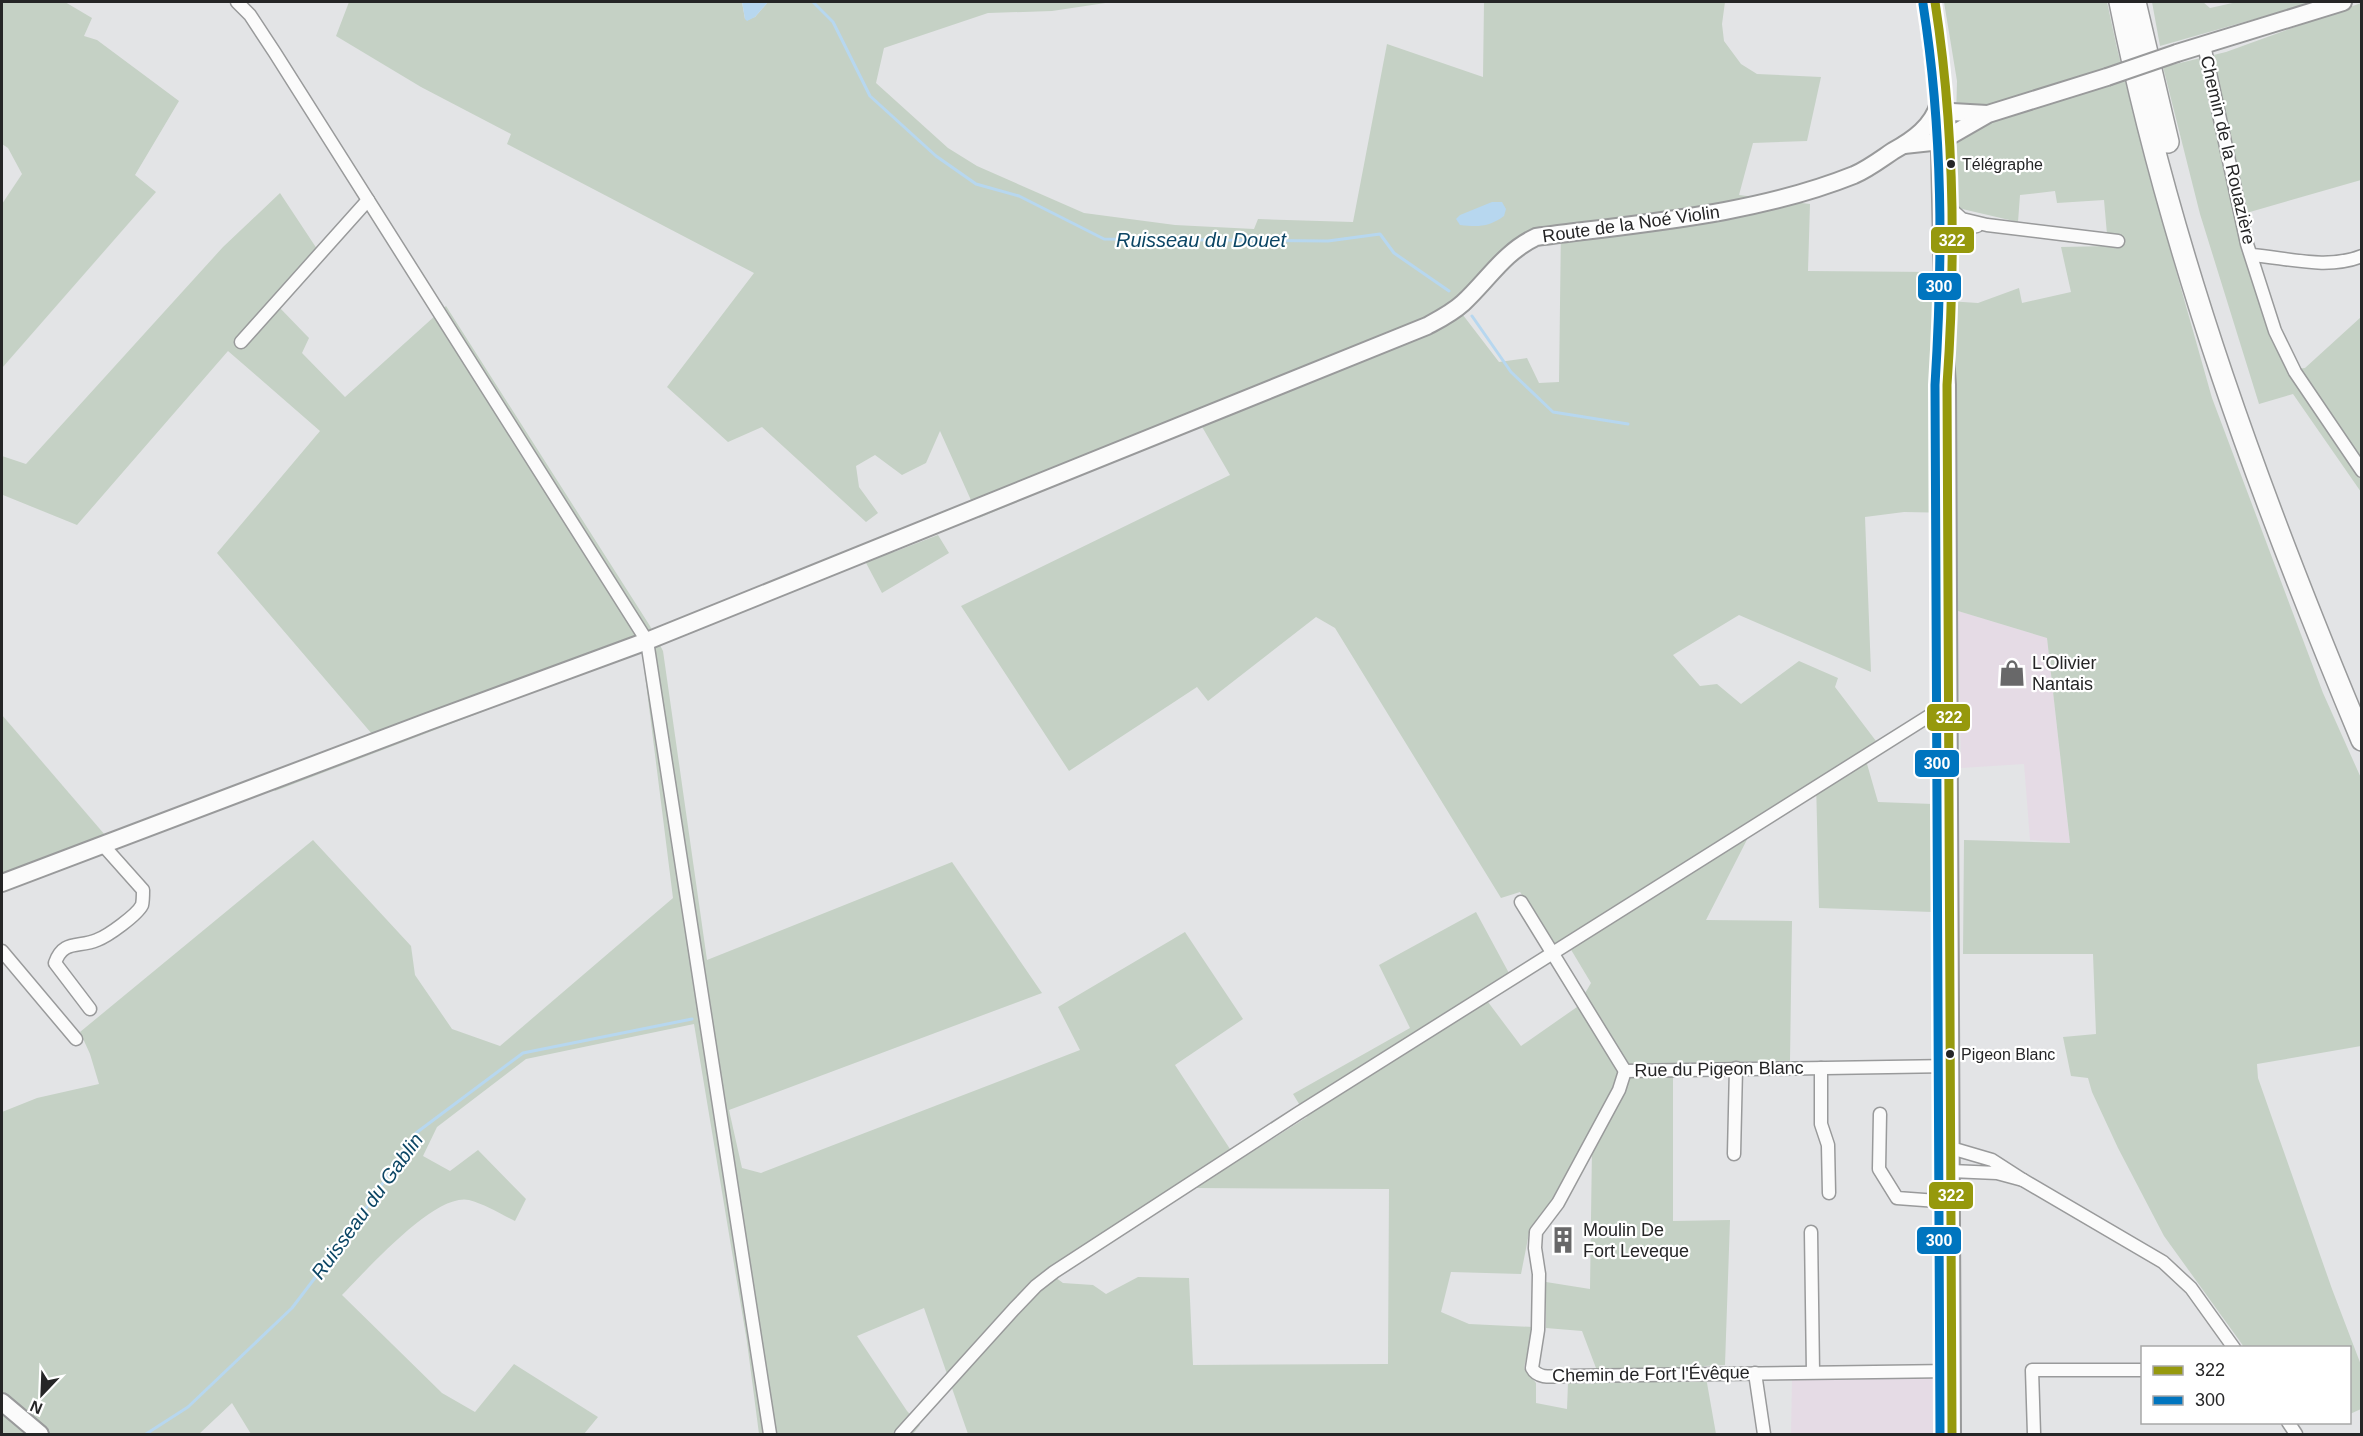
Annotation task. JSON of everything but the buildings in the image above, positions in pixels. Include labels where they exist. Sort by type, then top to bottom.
[{"type":"highway","points":[[2120,2],[2161,172],[2220,370],[2275,523],[2361,740]]},
{"type":"highway","points":[[2135,2],[2172,158],[2224,337],[2288,518],[2361,704]]},
{"type":"street","points":[[238,2],[250,15],[647,641],[770,1434]]},
{"type":"street","points":[[1927,2],[1945,122],[1944,163],[1954,223]]},
{"type":"street","points":[[1935,2],[1947,168],[1954,223],[1951,342],[1947,385],[1952,1434]]},
{"type":"street","points":[[1945,122],[1977,117],[2343,2]]},
{"type":"street","name":"Chemin de la Rouazière","points":[[2204,45],[2245,234],[2275,331],[2284,354],[2361,471]]},
{"type":"street","points":[[1944,163],[1957,140],[1977,117]]},
{"type":"street","name":"Route de la Noé Violin","points":[[2,883],[647,641],[1437,321],[1463,302],[1512,251],[1536,237],[1729,210],[1789,197],[1856,174],[1945,122]]},
{"type":"street","points":[[1915,140],[1934,151],[1944,163],[1954,223]]},
{"type":"street","points":[[241,342],[368,200]]},
{"type":"street","points":[[1954,223],[2118,241]]},
{"type":"street","name":"Chemin de la Rouazière","points":[[2252,255],[2325,264],[2347,262],[2361,256]]},
{"type":"street","points":[[901,1434],[1014,1309],[1036,1286],[1054,1272],[1297,1114],[1929,716],[1950,712]]},
{"type":"street","points":[[90,1009],[55,963],[58,954],[73,944],[97,941],[124,923],[142,905],[143,890],[102,844]]},
{"type":"street","name":"Rue du Pigeon Blanc","points":[[1521,902],[1625,1071],[1951,1066]]},
{"type":"street","points":[[2,951],[76,1039]]},
{"type":"street","points":[[1734,1154],[1736,1068]]},
{"type":"street","points":[[1821,1068],[1821,1124],[1828,1145],[1829,1193]]},
{"type":"street","name":"Chemin de Fort l'Évêque","points":[[1625,1071],[1619,1090],[1563,1193],[1536,1232],[1539,1285],[1538,1330],[1532,1368],[1534,1373],[1541,1376],[1952,1371]]},
{"type":"street","points":[[1880,1114],[1879,1169],[1897,1198],[1951,1202]]},
{"type":"street","points":[[1951,1148],[1992,1160],[2163,1262],[2191,1288],[2233,1346]]},
{"type":"street","points":[[1951,1171],[1996,1173],[2023,1180]]},
{"type":"street","points":[[1811,1232],[1813,1372]]},
{"type":"street","points":[[2034,1434],[2032,1370],[2141,1370]]},
{"type":"street","points":[[1755,1373],[1764,1434]]},
{"type":"street","points":[[2,1402],[40,1434]]},
{"type":"shaded area","points":[[2,2],[65,2],[92,18],[84,36],[97,40],[179,101],[135,175],[156,192],[2,368],[2,204],[22,174],[8,148],[2,144]]},
{"type":"shaded area","points":[[349,2],[742,2],[745,19],[755,17],[768,2],[1112,2],[1052,11],[988,13],[884,48],[876,83],[948,148],[977,166],[1084,213],[1175,225],[1254,229],[1258,219],[1353,222],[1387,44],[1483,77],[1484,2],[1725,2],[1722,24],[1724,41],[1741,64],[1757,74],[1821,77],[1807,141],[1753,143],[1739,195],[1810,204],[1808,271],[1933,272],[1932,300],[1978,303],[2019,288],[2022,303],[2071,292],[2061,247],[2108,246],[2104,200],[2057,203],[2055,191],[2020,195],[2018,222],[1958,208],[1955,156],[1957,81],[1944,2],[2107,2],[2147,168],[2212,398],[2323,693],[2361,778],[2361,1046],[2257,1064],[2258,1078],[2361,1365],[2361,1409],[2351,1414],[2351,1346],[2243,1346],[2164,1236],[2118,1148],[2092,1092],[2088,1078],[2071,1076],[2063,1037],[2096,1034],[2093,954],[1963,954],[1964,840],[2070,843],[2047,638],[1958,611],[1955,513],[1904,512],[1865,517],[1871,672],[1739,615],[1673,655],[1700,686],[1717,684],[1741,704],[1799,661],[1838,678],[1835,687],[1876,741],[1863,750],[1878,802],[1933,804],[1932,912],[1819,908],[1816,780],[1759,816],[1706,920],[1792,921],[1790,1061],[1673,1063],[1673,1221],[1730,1220],[1725,1365],[1704,1366],[1716,1434],[968,1434],[924,1308],[857,1336],[907,1411],[920,1425],[913,1434],[759,1434],[747,1342],[694,1024],[526,1059],[437,1127],[423,1156],[450,1171],[478,1150],[526,1199],[515,1221],[469,1200],[455,1201],[438,1208],[401,1236],[342,1295],[442,1393],[475,1412],[514,1364],[598,1417],[584,1434],[251,1434],[232,1403],[199,1434],[2,1434],[2,1112],[37,1098],[99,1084],[90,1054],[80,1032],[313,840],[411,946],[415,975],[452,1029],[500,1046],[673,898],[642,651],[275,791],[264,776],[372,734],[217,553],[320,431],[228,351],[77,525],[3,495],[2,497],[2,456],[26,464],[223,247],[280,193],[323,258],[278,306],[309,338],[302,353],[345,397],[446,306],[650,626],[663,651],[707,960],[952,862],[1042,993],[729,1110],[742,1168],[761,1173],[1080,1050],[1058,1007],[1185,932],[1243,1019],[1175,1065],[1230,1149],[1047,1271],[1063,1283],[1093,1285],[1106,1294],[1138,1277],[1189,1278],[1193,1365],[1388,1364],[1389,1189],[1195,1188],[1307,1117],[1293,1094],[1410,1028],[1379,965],[1476,912],[1510,975],[1482,994],[1521,1046],[1577,1007],[1591,983],[1564,938],[1555,943],[1520,892],[1501,898],[1335,628],[1316,617],[1208,701],[1197,687],[1069,771],[961,606],[1230,475],[1201,425],[979,518],[940,431],[926,463],[902,475],[875,455],[856,466],[859,487],[878,513],[866,522],[762,427],[728,442],[667,387],[754,273],[507,144],[511,134],[421,87],[336,36]],"holes":[[[1561,226],[1559,382],[1539,383],[1527,358],[1499,362],[1453,302],[1507,245],[1531,230]],[[1581,1147],[1592,1148],[1590,1289],[1546,1282],[1546,1328],[1582,1331],[1596,1368],[1594,1384],[1568,1383],[1567,1409],[1536,1403],[1536,1383],[1524,1368],[1533,1327],[1469,1324],[1441,1312],[1451,1272],[1521,1274],[1530,1228],[1542,1217]]]},
{"type":"shaded area","points":[[2152,2],[2203,2],[2210,8],[2237,2],[2314,2],[2160,46]]},
{"type":"shaded area","points":[[2361,3],[2361,180],[2236,216],[2266,319],[2287,370],[2305,368],[2361,317],[2361,492],[2293,394],[2259,404],[2200,214],[2163,67],[2226,52]]},
{"type":"shaded area","points":[[938,535],[949,553],[882,593],[857,546],[882,537],[894,552]]},
{"type":"shaded area","points":[[1958,611],[2047,638],[2070,843],[2030,840],[2024,764],[1961,768]]},
{"type":"shaded area","points":[[2,715],[105,835],[2,873]]},
{"type":"shaded area","points":[[1944,1378],[1944,1434],[1791,1434],[1792,1380]]},
{"type":"water","points":[[742,2],[768,2],[755,17],[747,21]]},
{"type":"water","points":[[1492,202],[1502,202],[1506,209],[1504,216],[1493,222],[1466,226],[1460,225],[1456,219],[1460,215]]},
{"type":"waterway","name":"Ruisseau du Douet","points":[[813,2],[833,22],[870,96],[936,156],[976,184],[1019,196],[1104,239],[1328,241],[1380,234],[1394,253],[1449,291]]},
{"type":"waterway","name":"Ruisseau du Douet","points":[[1472,316],[1511,372],[1553,412],[1628,424]]},
{"type":"waterway","name":"Ruisseau du Gablin","points":[[146,1434],[188,1407],[292,1308],[353,1228],[416,1133],[523,1053],[692,1019]]},
{"type":"transit line","name":"322","points":[[1935,2],[1947,98],[1952,193],[1952,289],[1947,385],[1952,1434]]},
{"type":"transit line","name":"300","points":[[1923,4],[1930,52],[1940,194],[1935,385],[1940,1434]]},
{"type":"place","name":"Télégraphe","points":[[1951,164]]},
{"type":"place","name":"L'Olivier Nantais","points":[[2012,673]]},
{"type":"place","name":"Pigeon Blanc","points":[[1950,1054]]},
{"type":"place","name":"Moulin De Fort Leveque","points":[[1563,1240]]}]
